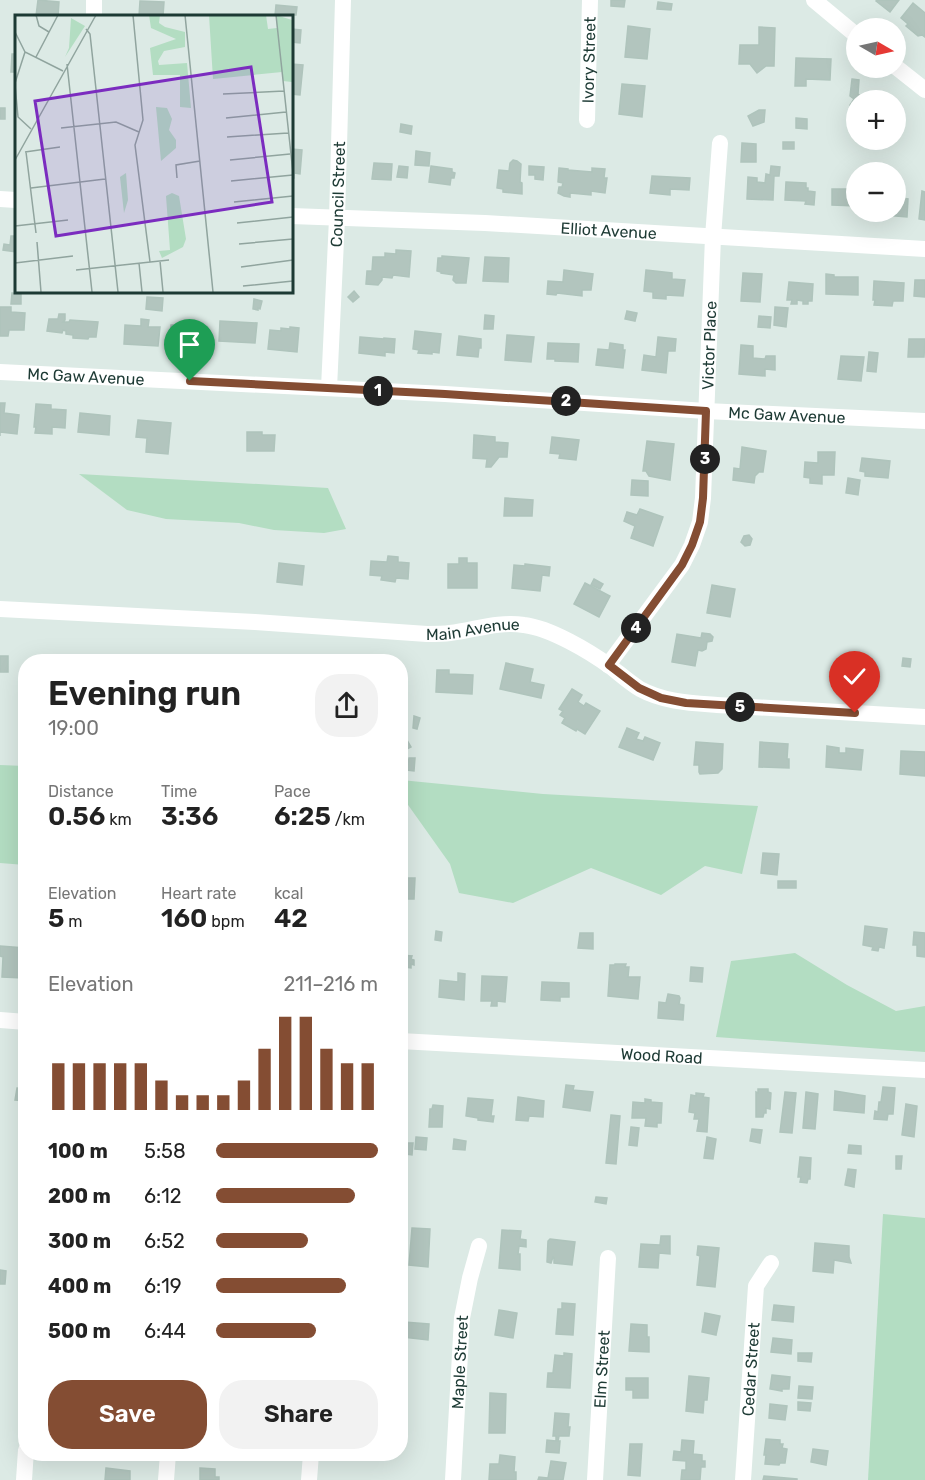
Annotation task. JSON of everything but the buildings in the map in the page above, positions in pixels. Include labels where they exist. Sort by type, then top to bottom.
[{"type":"street","name":"Council Street","points":[[329,388],[337,219],[343,0]]},
{"type":"street","name":"Ivory Street","points":[[587,120],[590,0]]},
{"type":"street","points":[[814,0],[846,27]]},
{"type":"street","points":[[906,75],[925,90]]},
{"type":"street","name":"Victor Place","points":[[609,665],[682,565],[700,522],[703,498],[713,237],[720,143]]},
{"type":"street","points":[[0,199],[15,200]]},
{"type":"street","name":"Elliot Avenue","points":[[292,216],[485,223],[925,249]]},
{"type":"street","name":"Mc Gaw Avenue","points":[[0,372],[925,421]]},
{"type":"street","name":"Main Avenue","points":[[0,609],[255,622],[427,634],[452,633],[502,624],[525,625],[559,637],[609,665],[639,688],[661,698],[686,703],[925,717]]},
{"type":"street","points":[[0,1020],[18,1021]]},
{"type":"street","name":"Wood Road","points":[[408,1041],[925,1070]]},
{"type":"street","name":"Maple Street","points":[[453,1480],[462,1318],[479,1246]]},
{"type":"street","name":"Elm Street","points":[[595,1480],[608,1258]]},
{"type":"street","name":"Cedar Street","points":[[743,1480],[756,1286],[771,1263]]},
{"type":"street","points":[[24,1480],[25,1461]]},
{"type":"street","points":[[166,1480],[167,1461]]},
{"type":"street","points":[[309,1480],[310,1461]]},
{"type":"green space","points":[[79,474],[328,488],[346,529],[324,533],[274,530],[239,523],[166,519],[127,510]]},
{"type":"green space","points":[[0,765],[18,766],[18,864],[0,863]]},
{"type":"green space","points":[[408,781],[543,794],[758,806],[742,874],[705,866],[661,895],[591,868],[513,903],[459,893],[450,864],[408,805]]},
{"type":"green space","points":[[795,953],[847,985],[896,1011],[925,1006],[925,1052],[716,1037],[731,961]]},
{"type":"green space","points":[[883,1214],[925,1218],[925,1480],[868,1480]]},
{"type":"route","points":[[190,381],[445,394],[706,411],[703,498],[700,522],[692,545],[682,565],[609,665],[639,688],[661,698],[686,703],[855,713]]}]
